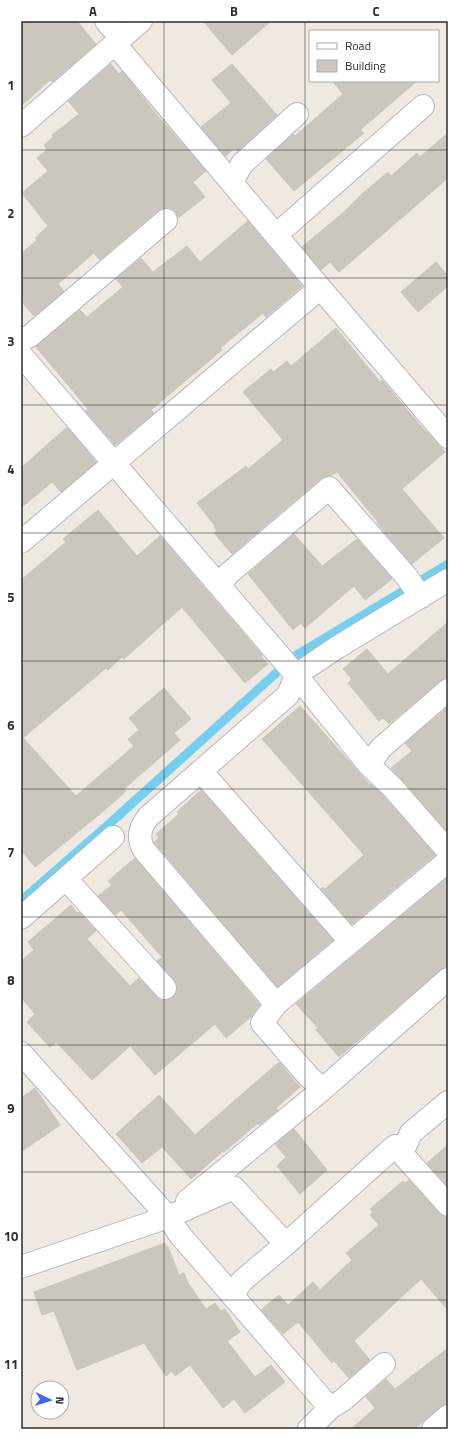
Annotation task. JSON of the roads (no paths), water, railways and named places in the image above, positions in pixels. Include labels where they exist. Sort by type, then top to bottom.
[{"type":"street","points":[[106,21],[118,41],[276,236],[448,437]]},
{"type":"street","points":[[21,126],[141,21]]},
{"type":"street","points":[[276,236],[423,106]]},
{"type":"street","points":[[232,182],[242,164],[297,114]]},
{"type":"street","points":[[21,340],[30,336],[166,220]]},
{"type":"street","points":[[21,542],[320,288]]},
{"type":"street","points":[[21,355],[220,586],[369,765],[393,788],[448,851]]},
{"type":"street","points":[[220,586],[227,575],[329,488],[406,576],[420,596]]},
{"type":"street","points":[[289,668],[336,648],[448,580]]},
{"type":"street","points":[[276,1004],[144,850],[140,844],[140,834],[142,824],[148,817],[288,695],[289,668]]},
{"type":"street","points":[[369,765],[381,748],[448,690]]},
{"type":"street","points":[[201,771],[351,942]]},
{"type":"street","points":[[21,918],[113,836]]},
{"type":"street","points":[[322,1089],[309,1077],[262,1023],[276,1004],[448,861]]},
{"type":"street","points":[[66,879],[165,988]]},
{"type":"street","points":[[168,1217],[322,1089],[448,979]]},
{"type":"street","points":[[21,1053],[29,1075],[168,1217],[180,1235],[330,1408]]},
{"type":"street","points":[[402,1153],[411,1133],[448,1102]]},
{"type":"street","points":[[232,1295],[242,1281],[286,1244],[395,1146],[448,1205]]},
{"type":"street","points":[[21,1267],[168,1217],[234,1188],[286,1244]]},
{"type":"street","points":[[309,1429],[330,1408],[343,1400],[384,1364]]},
{"type":"street","points":[[433,1429],[448,1416]]},
{"type":"waterway","points":[[21,901],[108,825],[295,656],[448,564]]}]
